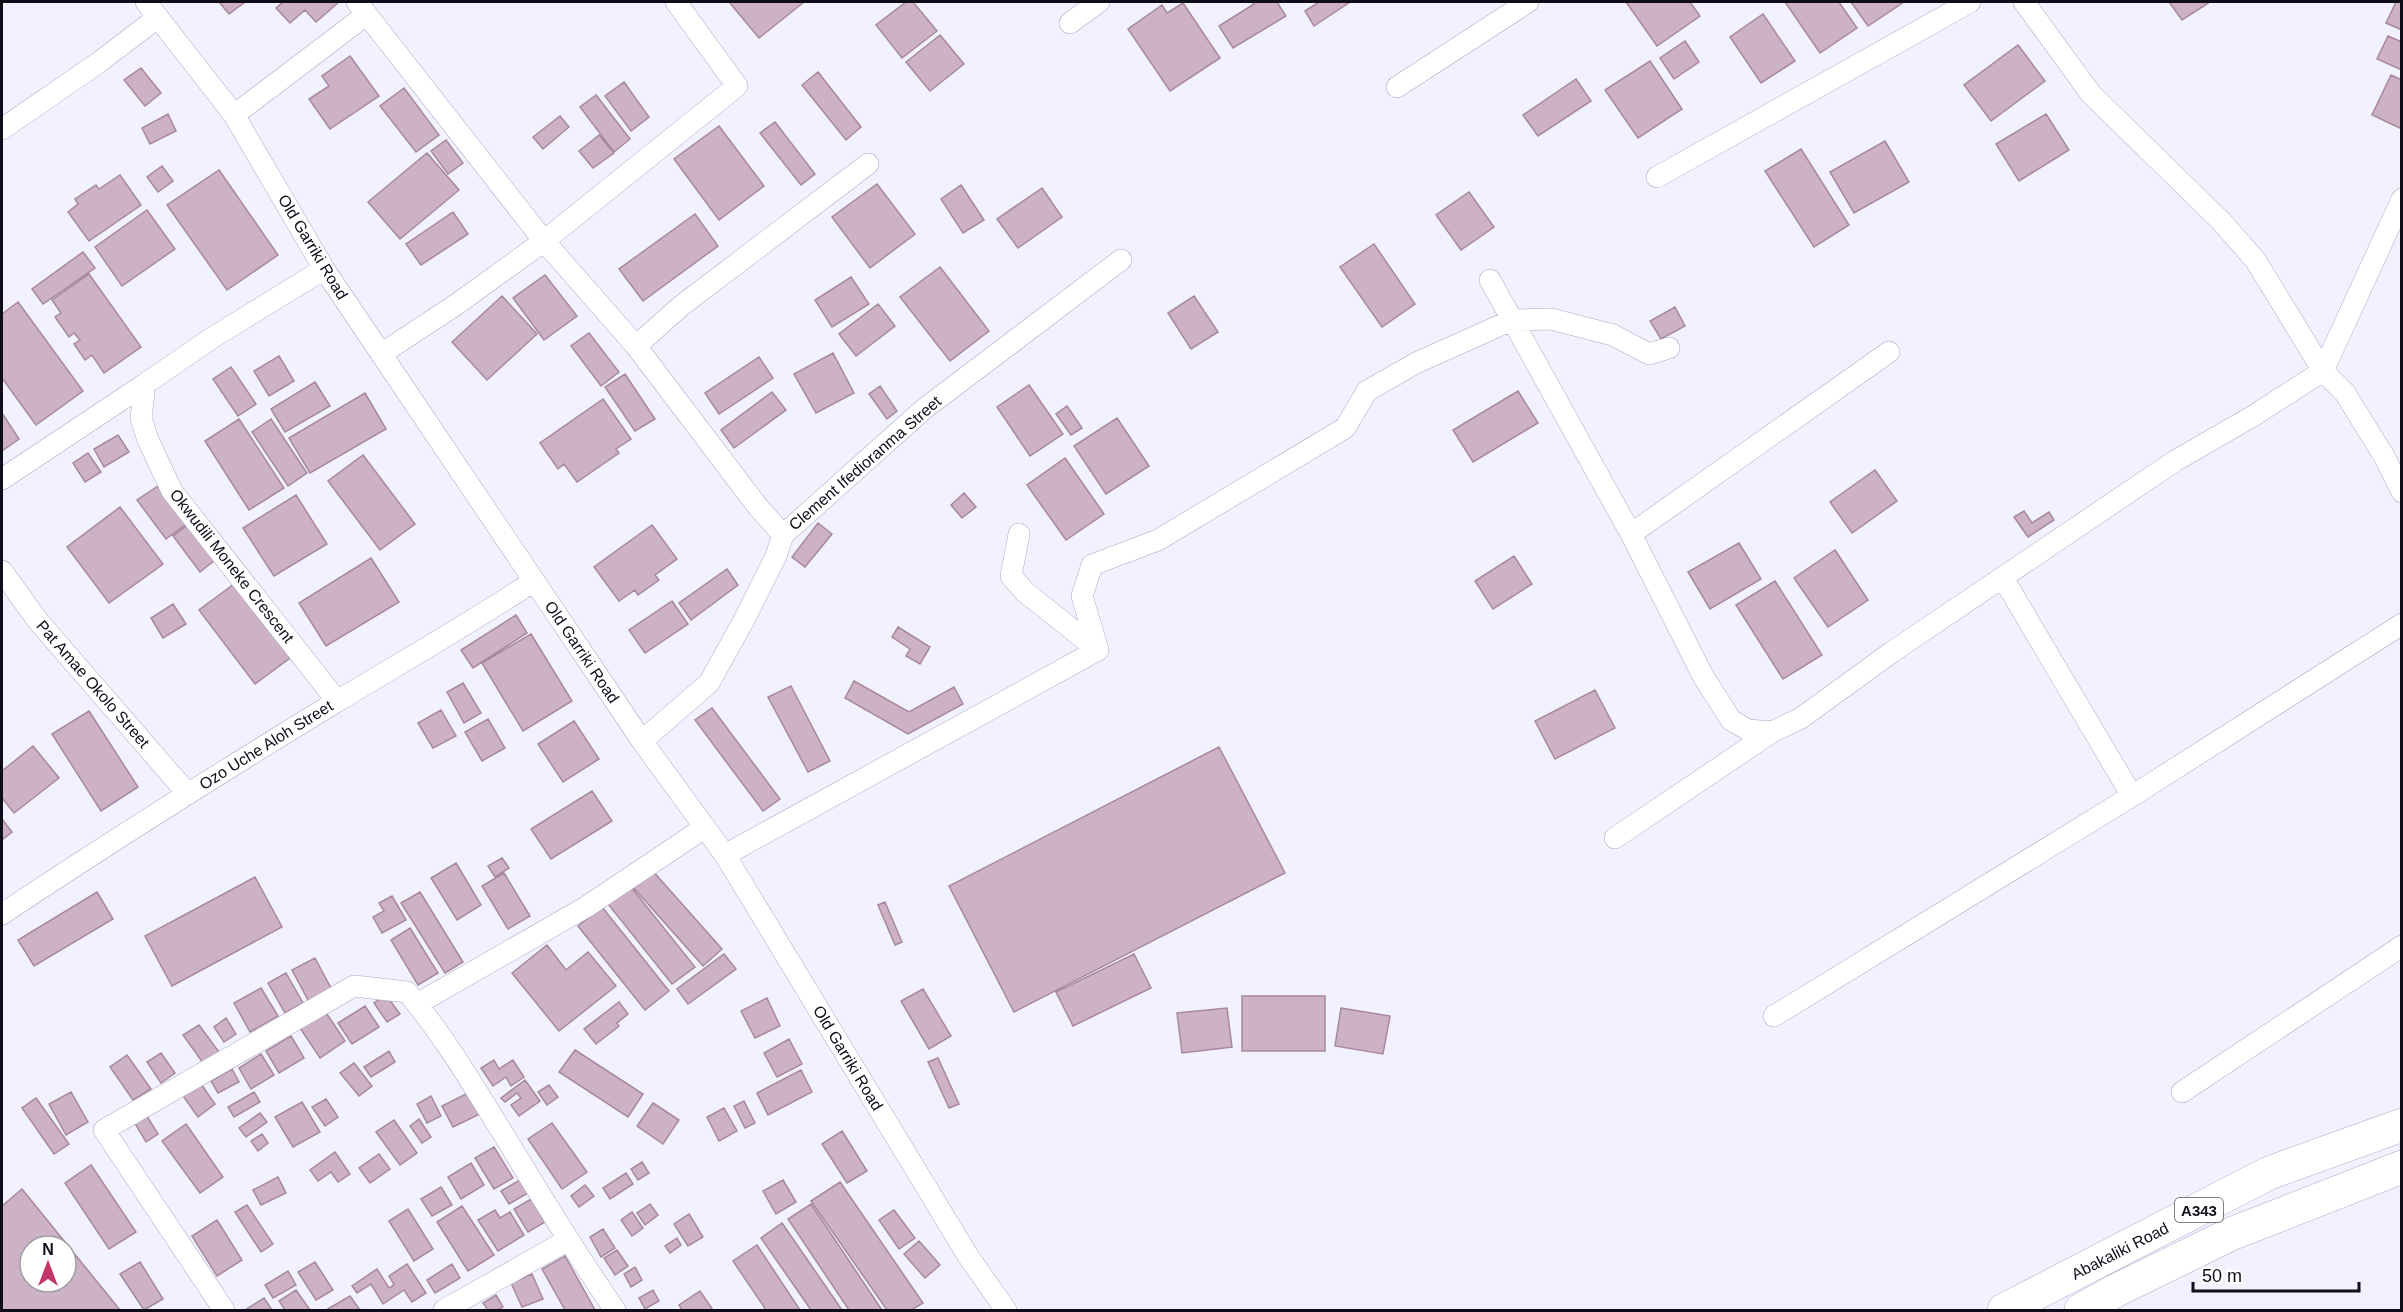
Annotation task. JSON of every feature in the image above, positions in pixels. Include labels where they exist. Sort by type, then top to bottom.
[{"type":"highway","name":"Abakaliki Road","points":[[2004,1311],[2269,1173],[2402,1125]]},
{"type":"highway","name":"Abakaliki Road","points":[[2082,1311],[2115,1291],[2231,1234],[2402,1167]]},
{"type":"street","points":[[381,354],[457,304],[544,241],[737,86],[676,2]]},
{"type":"street","points":[[1070,23],[1099,2]]},
{"type":"street","points":[[1397,87],[1528,2]]},
{"type":"street","points":[[1657,177],[1970,2]]},
{"type":"street","points":[[2027,2],[2091,94],[2221,221],[2256,261],[2323,371],[2345,393],[2384,456],[2402,492]]},
{"type":"street","points":[[234,116],[361,8],[544,241],[636,346],[758,507],[783,535]]},
{"type":"street","points":[[2,129],[98,63],[152,10]]},
{"type":"street","name":"Old Garriki Road","points":[[152,10],[234,116],[324,269],[642,741],[725,855],[968,1256],[1006,1311]]},
{"type":"street","points":[[636,346],[681,306],[868,164]]},
{"type":"street","points":[[1615,838],[1772,732],[1801,718],[1892,652],[2175,461],[2253,416],[2323,371],[2402,199]]},
{"type":"street","name":"Clement Ifedioranma Street","points":[[642,741],[709,683],[750,609],[776,556],[783,535],[924,409],[1121,260]]},
{"type":"street","points":[[2,479],[212,338],[324,269]]},
{"type":"street","points":[[1490,280],[1631,534],[1703,676],[1731,720],[1748,730],[1772,732]]},
{"type":"street","points":[[1098,651],[1082,596],[1092,566],[1158,540],[1345,428],[1367,391],[1416,363],[1512,320],[1551,319],[1613,335],[1649,354],[1669,348]]},
{"type":"street","points":[[1631,534],[1889,352]]},
{"type":"street","name":"Okwudili Moneke Crescent","points":[[145,384],[141,418],[148,440],[172,491],[337,701]]},
{"type":"street","points":[[1019,534],[1011,576],[1025,592],[1098,651]]},
{"type":"street","name":"Pat Amae Okolo Street","points":[[2,571],[38,621],[188,794]]},
{"type":"street","points":[[2003,578],[2132,796]]},
{"type":"street","name":"Ozo Uche Aloh Street","points":[[2,914],[188,794],[337,701],[475,620],[534,580]]},
{"type":"street","points":[[1774,1016],[2132,796],[2402,624]]},
{"type":"street","points":[[725,855],[1098,651]]},
{"type":"street","points":[[417,1004],[586,907],[704,828]]},
{"type":"street","points":[[2181,1092],[2402,946]]},
{"type":"street","points":[[224,1311],[104,1130],[354,986],[407,992],[417,1004],[450,1047],[568,1240],[615,1311]]},
{"type":"street","points":[[444,1311],[568,1240]]},
{"type":"building","points":[[219,2],[245,2],[229,14]]},
{"type":"building","points":[[283,2],[339,2],[316,22],[305,10],[290,23],[276,8]]},
{"type":"building","points":[[729,2],[804,2],[759,38]]},
{"type":"building","points":[[906,2],[913,2],[937,31],[902,58],[876,25]]},
{"type":"building","points":[[1252,2],[1277,2],[1286,16],[1233,48],[1219,26],[1254,4]]},
{"type":"building","points":[[1319,2],[1350,2],[1314,26],[1305,11]]},
{"type":"building","points":[[1626,2],[1690,2],[1700,16],[1657,46]]},
{"type":"building","points":[[1785,2],[1839,2],[1857,28],[1820,53]]},
{"type":"building","points":[[1851,2],[1904,2],[1868,26]]},
{"type":"building","points":[[2169,2],[2210,2],[2182,20]]},
{"type":"building","points":[[2396,2],[2402,2],[2402,30],[2386,23]]},
{"type":"building","points":[[1183,3],[1220,58],[1170,91],[1128,29],[1162,5],[1167,13]]},
{"type":"building","points":[[1763,14],[1795,61],[1761,83],[1730,37]]},
{"type":"building","points":[[940,35],[964,64],[930,91],[906,62]]},
{"type":"building","points":[[2388,36],[2402,42],[2402,70],[2377,59]]},
{"type":"building","points":[[1685,41],[1699,62],[1674,79],[1660,58]]},
{"type":"building","points":[[2018,45],[2045,81],[1991,121],[1964,85]]},
{"type":"building","points":[[350,56],[379,96],[330,129],[309,99],[329,86],[322,76]]},
{"type":"building","points":[[1650,61],[1682,109],[1638,138],[1605,90]]},
{"type":"building","points":[[141,68],[161,93],[145,106],[124,80]]},
{"type":"building","points":[[818,72],[861,127],[846,140],[802,85]]},
{"type":"building","points":[[2391,75],[2402,80],[2402,129],[2372,115]]},
{"type":"building","points":[[1576,79],[1591,101],[1538,136],[1523,115]]},
{"type":"building","points":[[624,82],[649,117],[631,131],[605,96]]},
{"type":"building","points":[[404,88],[439,135],[416,152],[380,106]]},
{"type":"building","points":[[596,95],[630,139],[614,152],[580,107]]},
{"type":"building","points":[[168,114],[176,131],[150,144],[142,128]]},
{"type":"building","points":[[2046,114],[2069,150],[2019,181],[1996,144]]},
{"type":"building","points":[[560,116],[569,127],[543,149],[533,137]]},
{"type":"building","points":[[775,122],[815,174],[801,185],[760,133]]},
{"type":"building","points":[[719,126],[764,186],[719,220],[674,159]]},
{"type":"building","points":[[599,135],[614,153],[593,168],[579,151]]},
{"type":"building","points":[[446,140],[463,163],[448,174],[431,151]]},
{"type":"building","points":[[1885,141],[1909,182],[1854,213],[1830,172]]},
{"type":"building","points":[[1801,149],[1849,225],[1814,247],[1765,171]]},
{"type":"building","points":[[427,153],[459,190],[400,239],[368,202]]},
{"type":"building","points":[[162,166],[173,181],[158,192],[147,177]]},
{"type":"building","points":[[219,170],[278,255],[227,290],[167,205]]},
{"type":"building","points":[[120,175],[141,205],[89,241],[68,212],[78,204],[75,199],[96,185],[99,189]]},
{"type":"building","points":[[877,184],[915,234],[870,268],[832,217]]},
{"type":"building","points":[[961,185],[984,220],[963,233],[941,199]]},
{"type":"building","points":[[1042,188],[1062,217],[1018,248],[997,219]]},
{"type":"building","points":[[1469,192],[1494,227],[1461,250],[1436,215]]},
{"type":"building","points":[[147,210],[175,249],[122,286],[95,247]]},
{"type":"building","points":[[453,212],[468,234],[421,265],[406,244]]},
{"type":"building","points":[[695,214],[718,246],[643,301],[619,269]]},
{"type":"building","points":[[1374,244],[1415,304],[1382,327],[1340,267]]},
{"type":"building","points":[[83,252],[95,268],[43,304],[32,289]]},
{"type":"building","points":[[940,267],[989,331],[950,361],[900,297]]},
{"type":"building","points":[[89,274],[141,347],[104,373],[92,355],[85,360],[74,344],[80,340],[74,333],[69,337],[55,317],[61,313],[52,300]]},
{"type":"building","points":[[545,275],[577,316],[544,340],[513,298]]},
{"type":"building","points":[[851,277],[869,304],[832,327],[815,300]]},
{"type":"building","points":[[502,296],[537,334],[487,380],[452,342]]},
{"type":"building","points":[[1194,296],[1218,332],[1191,349],[1168,313]]},
{"type":"building","points":[[18,302],[83,391],[36,425],[2,378],[2,314]]},
{"type":"building","points":[[878,304],[895,326],[856,356],[839,334]]},
{"type":"building","points":[[1675,307],[1685,326],[1661,339],[1650,321]]},
{"type":"building","points":[[589,333],[619,372],[601,386],[571,346]]},
{"type":"building","points":[[833,353],[854,393],[816,413],[794,374]]},
{"type":"building","points":[[279,356],[294,381],[269,396],[254,371]]},
{"type":"building","points":[[759,357],[773,378],[719,414],[705,393]]},
{"type":"building","points":[[231,367],[256,404],[238,416],[213,379]]},
{"type":"building","points":[[625,374],[655,419],[635,431],[605,387]]},
{"type":"building","points":[[315,382],[330,406],[285,432],[271,409]]},
{"type":"building","points":[[1029,385],[1063,434],[1030,456],[997,407]]},
{"type":"building","points":[[880,386],[897,411],[887,419],[869,394]]},
{"type":"building","points":[[1518,391],[1538,423],[1473,462],[1453,430]]},
{"type":"building","points":[[772,392],[786,410],[734,448],[721,430]]},
{"type":"building","points":[[365,393],[386,429],[310,473],[289,438]]},
{"type":"building","points":[[603,399],[631,439],[616,449],[619,453],[577,482],[564,464],[558,469],[540,443]]},
{"type":"building","points":[[1067,406],[1082,428],[1071,435],[1056,414]]},
{"type":"building","points":[[2,413],[19,439],[2,451]]},
{"type":"building","points":[[1117,418],[1149,466],[1106,494],[1074,446]]},
{"type":"building","points":[[239,419],[284,488],[249,510],[205,441]]},
{"type":"building","points":[[271,419],[307,473],[288,486],[252,432]]},
{"type":"building","points":[[118,435],[129,452],[104,467],[94,449]]},
{"type":"building","points":[[88,453],[101,472],[85,482],[73,463]]},
{"type":"building","points":[[363,455],[415,524],[380,550],[328,481]]},
{"type":"building","points":[[1065,458],[1104,514],[1066,540],[1027,485]]},
{"type":"building","points":[[1875,470],[1897,501],[1852,533],[1830,502]]},
{"type":"building","points":[[161,484],[189,522],[166,539],[137,500]]},
{"type":"building","points":[[964,493],[976,507],[962,518],[951,505]]},
{"type":"building","points":[[296,495],[327,544],[274,576],[243,528]]},
{"type":"building","points":[[120,507],[163,564],[109,603],[67,547]]},
{"type":"building","points":[[2024,511],[2032,523],[2049,512],[2054,520],[2028,537],[2014,517]]},
{"type":"building","points":[[818,523],[832,534],[805,567],[792,557]]},
{"type":"building","points":[[189,524],[215,560],[200,572],[173,536]]},
{"type":"building","points":[[652,525],[677,559],[655,575],[659,580],[638,595],[635,590],[619,601],[594,567]]},
{"type":"building","points":[[1739,543],[1761,579],[1710,609],[1688,572]]},
{"type":"building","points":[[1835,550],[1868,600],[1828,627],[1794,578]]},
{"type":"building","points":[[1514,556],[1532,584],[1493,609],[1475,581]]},
{"type":"building","points":[[371,558],[399,602],[326,646],[299,603]]},
{"type":"building","points":[[727,569],[738,585],[691,620],[679,603]]},
{"type":"building","points":[[1775,581],[1822,655],[1783,679],[1736,605]]},
{"type":"building","points":[[234,584],[290,658],[255,684],[199,610]]},
{"type":"building","points":[[672,601],[688,624],[645,653],[629,630]]},
{"type":"building","points":[[173,604],[186,624],[163,638],[151,618]]},
{"type":"building","points":[[516,615],[527,633],[473,668],[461,650]]},
{"type":"building","points":[[898,627],[930,647],[920,664],[906,656],[910,649],[892,637]]},
{"type":"building","points":[[531,634],[572,701],[523,731],[482,663]]},
{"type":"building","points":[[854,681],[909,712],[954,687],[963,704],[908,734],[845,698]]},
{"type":"building","points":[[463,683],[481,713],[464,723],[447,692]]},
{"type":"building","points":[[791,686],[830,761],[808,772],[768,697]]},
{"type":"building","points":[[1595,690],[1615,728],[1555,759],[1535,721]]},
{"type":"building","points":[[712,708],[780,799],[763,811],[695,720]]},
{"type":"building","points":[[441,710],[456,736],[433,748],[418,723]]},
{"type":"building","points":[[89,711],[138,787],[101,811],[52,734]]},
{"type":"building","points":[[488,719],[505,748],[482,761],[465,732]]},
{"type":"building","points":[[574,721],[599,759],[563,782],[538,744]]},
{"type":"building","points":[[33,746],[59,778],[14,813],[2,798],[2,771]]},
{"type":"building","points":[[1219,747],[1285,873],[1014,1012],[949,886]]},
{"type":"building","points":[[592,791],[612,821],[551,859],[531,829]]},
{"type":"building","points":[[2,819],[12,832],[2,840]]},
{"type":"building","points":[[502,858],[509,868],[495,877],[488,866]]},
{"type":"building","points":[[456,863],[481,905],[457,920],[431,878]]},
{"type":"building","points":[[651,869],[722,949],[703,966],[632,886]]},
{"type":"building","points":[[504,873],[530,916],[508,929],[482,886]]},
{"type":"building","points":[[255,877],[282,927],[172,986],[145,936]]},
{"type":"building","points":[[631,887],[695,967],[672,984],[608,904]]},
{"type":"building","points":[[97,892],[113,919],[34,966],[18,940]]},
{"type":"building","points":[[420,892],[463,962],[445,973],[401,903]]},
{"type":"building","points":[[392,896],[406,920],[382,933],[373,917],[384,911],[379,903]]},
{"type":"building","points":[[885,902],[902,942],[895,945],[878,905]]},
{"type":"building","points":[[602,907],[669,991],[645,1010],[578,926]]},
{"type":"building","points":[[410,928],[438,973],[418,985],[391,940]]},
{"type":"building","points":[[547,945],[566,970],[588,952],[616,986],[559,1031],[512,973]]},
{"type":"building","points":[[724,954],[736,969],[688,1004],[677,989]]},
{"type":"building","points":[[1134,954],[1151,988],[1073,1026],[1056,992]]},
{"type":"building","points":[[315,958],[332,990],[309,1002],[292,970]]},
{"type":"building","points":[[286,973],[303,1003],[285,1013],[268,983]]},
{"type":"building","points":[[261,988],[278,1016],[250,1032],[234,1003]]},
{"type":"building","points":[[923,989],[951,1036],[929,1049],[901,1001]]},
{"type":"building","points":[[386,995],[400,1014],[387,1022],[374,1003]]},
{"type":"building","points":[[1242,996],[1325,996],[1325,1051],[1242,1051]]},
{"type":"building","points":[[767,998],[780,1026],[755,1038],[741,1011]]},
{"type":"building","points":[[619,1002],[628,1014],[617,1023],[619,1026],[596,1044],[584,1029]]},
{"type":"building","points":[[365,1006],[379,1027],[352,1044],[338,1023]]},
{"type":"building","points":[[1227,1008],[1232,1047],[1182,1053],[1177,1013]]},
{"type":"building","points":[[1341,1008],[1390,1016],[1383,1054],[1335,1046]]},
{"type":"building","points":[[325,1011],[345,1041],[320,1058],[300,1028]]},
{"type":"building","points":[[226,1018],[236,1034],[224,1042],[214,1027]]},
{"type":"building","points":[[199,1025],[219,1052],[203,1063],[183,1035]]},
{"type":"building","points":[[291,1036],[304,1058],[279,1073],[266,1051]]},
{"type":"building","points":[[789,1039],[802,1064],[777,1077],[764,1053]]},
{"type":"building","points":[[575,1050],[643,1094],[628,1117],[559,1072]]},
{"type":"building","points":[[389,1051],[395,1062],[371,1077],[364,1067]]},
{"type":"building","points":[[161,1053],[175,1073],[161,1083],[147,1062]]},
{"type":"building","points":[[261,1054],[274,1075],[251,1089],[239,1068]]},
{"type":"building","points":[[127,1055],[151,1089],[133,1100],[110,1067]]},
{"type":"building","points":[[938,1058],[959,1104],[949,1108],[928,1062]]},
{"type":"building","points":[[494,1060],[499,1069],[513,1060],[524,1077],[511,1086],[506,1077],[493,1086],[481,1068]]},
{"type":"building","points":[[354,1063],[372,1086],[359,1096],[340,1073]]},
{"type":"building","points":[[232,1069],[239,1082],[218,1093],[211,1081]]},
{"type":"building","points":[[801,1070],[812,1092],[768,1115],[757,1093]]},
{"type":"building","points":[[525,1080],[540,1101],[519,1116],[511,1105],[521,1098],[517,1093],[505,1102],[501,1098]]},
{"type":"building","points":[[201,1084],[215,1104],[198,1117],[183,1096]]},
{"type":"building","points":[[549,1085],[558,1097],[547,1105],[538,1092]]},
{"type":"building","points":[[71,1092],[88,1122],[66,1135],[49,1104]]},
{"type":"building","points":[[254,1092],[260,1102],[234,1117],[228,1107]]},
{"type":"building","points":[[468,1093],[480,1114],[453,1127],[442,1106]]},
{"type":"building","points":[[431,1096],[441,1116],[427,1123],[417,1104]]},
{"type":"building","points":[[36,1098],[69,1144],[54,1154],[22,1108]]},
{"type":"building","points":[[326,1099],[338,1117],[325,1126],[312,1107]]},
{"type":"building","points":[[744,1101],[755,1123],[745,1128],[734,1106]]},
{"type":"building","points":[[302,1102],[320,1132],[293,1147],[275,1117]]},
{"type":"building","points":[[653,1103],[679,1120],[663,1144],[637,1126]]},
{"type":"building","points":[[724,1108],[737,1131],[719,1141],[707,1117]]},
{"type":"building","points":[[145,1113],[158,1134],[146,1142],[133,1120]]},
{"type":"building","points":[[260,1113],[267,1122],[246,1137],[239,1128]]},
{"type":"building","points":[[419,1119],[431,1137],[422,1143],[410,1126]]},
{"type":"building","points":[[394,1120],[417,1153],[400,1165],[376,1132]]},
{"type":"building","points":[[552,1123],[587,1172],[562,1189],[528,1139]]},
{"type":"building","points":[[186,1124],[223,1177],[200,1193],[162,1141]]},
{"type":"building","points":[[842,1131],[867,1171],[847,1183],[822,1144]]},
{"type":"building","points":[[262,1134],[268,1143],[258,1151],[251,1141]]},
{"type":"building","points":[[494,1147],[513,1178],[494,1189],[475,1158]]},
{"type":"building","points":[[335,1152],[350,1174],[338,1182],[331,1172],[318,1181],[310,1170]]},
{"type":"building","points":[[379,1154],[390,1169],[370,1183],[359,1168]]},
{"type":"building","points":[[642,1162],[649,1173],[638,1180],[631,1169]]},
{"type":"building","points":[[471,1163],[484,1185],[461,1199],[448,1177]]},
{"type":"building","points":[[91,1165],[136,1232],[109,1249],[65,1183]]},
{"type":"building","points":[[626,1173],[633,1184],[610,1199],[603,1188]]},
{"type":"building","points":[[278,1177],[286,1193],[261,1205],[253,1190]]},
{"type":"building","points":[[520,1180],[528,1193],[509,1204],[501,1191]]},
{"type":"building","points":[[783,1180],[796,1202],[776,1214],[763,1191]]},
{"type":"building","points":[[840,1182],[923,1303],[911,1310],[887,1310],[811,1201]]},
{"type":"building","points":[[585,1185],[594,1196],[579,1207],[571,1196]]},
{"type":"building","points":[[441,1187],[452,1205],[432,1216],[421,1199]]},
{"type":"building","points":[[22,1189],[58,1234],[18,1234],[18,1294],[78,1294],[78,1258],[120,1310],[2,1310],[2,1206]]},
{"type":"building","points":[[531,1199],[545,1222],[528,1232],[514,1209]]},
{"type":"building","points":[[650,1204],[658,1215],[645,1225],[637,1213]]},
{"type":"building","points":[[811,1204],[882,1310],[849,1310],[788,1219]]},
{"type":"building","points":[[247,1205],[273,1244],[261,1252],[235,1212]]},
{"type":"building","points":[[462,1206],[494,1255],[468,1271],[437,1222]]},
{"type":"building","points":[[408,1209],[433,1249],[414,1261],[389,1221]]},
{"type":"building","points":[[495,1210],[500,1218],[510,1212],[524,1235],[498,1251],[478,1220]]},
{"type":"building","points":[[894,1210],[915,1238],[899,1249],[879,1220]]},
{"type":"building","points":[[632,1212],[643,1228],[632,1236],[621,1220]]},
{"type":"building","points":[[689,1214],[703,1237],[688,1246],[674,1224]]},
{"type":"building","points":[[217,1220],[242,1260],[217,1276],[192,1236]]},
{"type":"building","points":[[782,1223],[842,1310],[811,1310],[761,1238]]},
{"type":"building","points":[[603,1229],[615,1248],[601,1257],[590,1237]]},
{"type":"building","points":[[677,1238],[681,1245],[670,1253],[665,1246]]},
{"type":"building","points":[[919,1241],[940,1265],[925,1278],[904,1254]]},
{"type":"building","points":[[757,1245],[800,1310],[766,1310],[733,1261]]},
{"type":"building","points":[[617,1250],[628,1266],[615,1275],[604,1258]]},
{"type":"building","points":[[565,1256],[595,1310],[565,1310],[542,1269]]},
{"type":"building","points":[[140,1262],[163,1299],[144,1310],[120,1274]]},
{"type":"building","points":[[315,1262],[333,1290],[316,1300],[298,1272]]},
{"type":"building","points":[[407,1264],[426,1293],[412,1302],[404,1290],[383,1304],[371,1284],[357,1293],[352,1286],[377,1269],[389,1288],[394,1285],[389,1276]]},
{"type":"building","points":[[452,1264],[460,1278],[435,1293],[427,1280]]},
{"type":"building","points":[[635,1267],[642,1280],[631,1287],[624,1274]]},
{"type":"building","points":[[288,1271],[296,1285],[273,1298],[265,1285]]},
{"type":"building","points":[[532,1274],[543,1299],[522,1307],[511,1283]]},
{"type":"building","points":[[296,1290],[310,1310],[285,1310],[279,1301]]},
{"type":"building","points":[[653,1290],[659,1301],[645,1309],[639,1298]]},
{"type":"building","points":[[700,1291],[713,1310],[682,1310],[679,1305]]},
{"type":"building","points":[[496,1295],[503,1307],[488,1310],[483,1303]]},
{"type":"building","points":[[350,1296],[360,1310],[326,1310]]},
{"type":"building","points":[[264,1298],[272,1310],[245,1310]]}]
